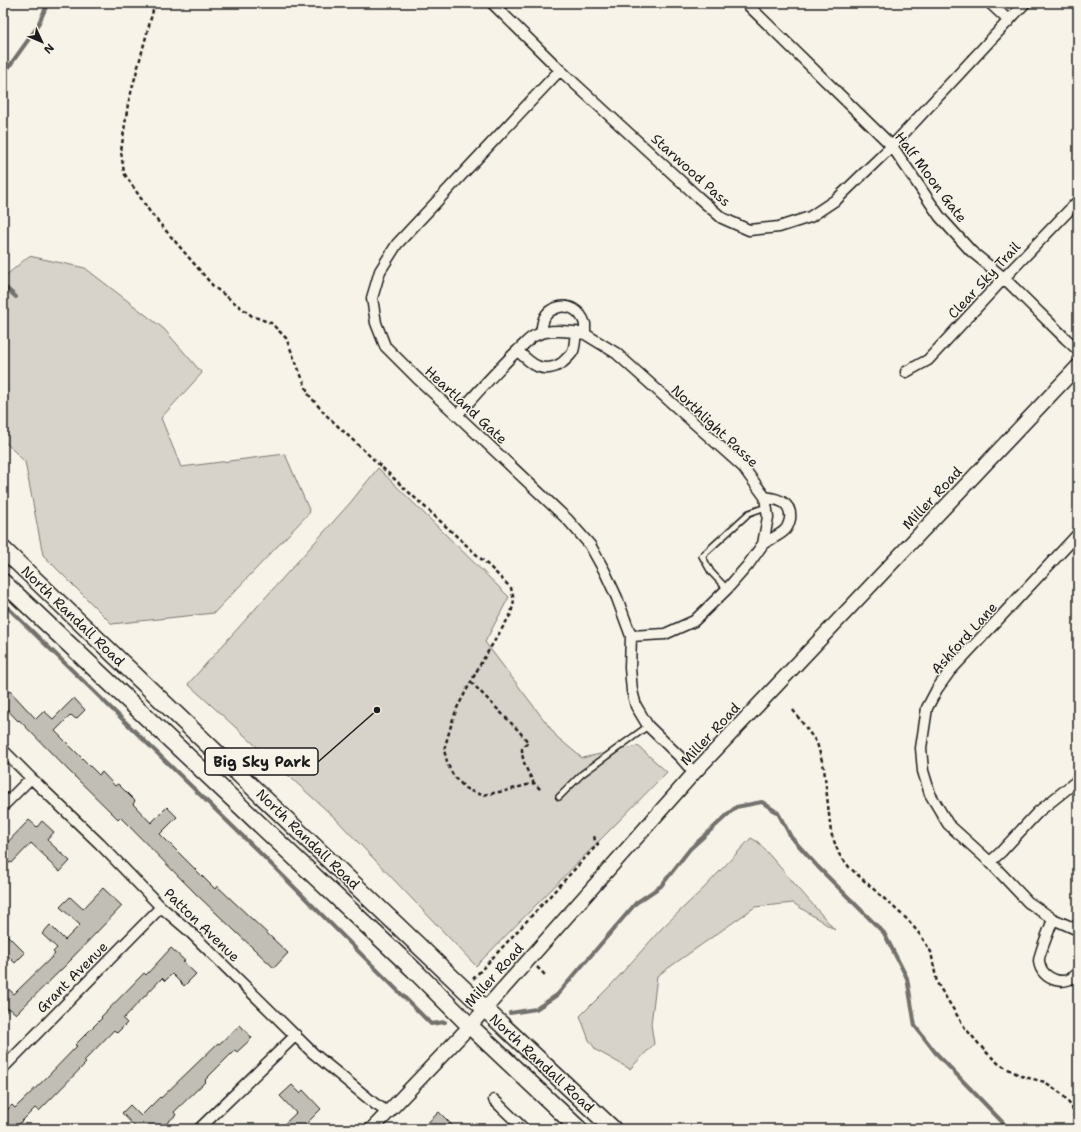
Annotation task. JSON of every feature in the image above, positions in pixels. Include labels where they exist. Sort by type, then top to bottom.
[{"type":"main road","name":"North Randall Road","points":[[3,549],[485,1009],[613,1129]]},
{"type":"main road","name":"North Randall Road","points":[[3,582],[414,970],[470,1026],[579,1129]]},
{"type":"street","name":"Starwood Pass","points":[[492,3],[560,70],[722,218],[749,230],[779,227],[810,217],[837,199],[892,146],[1026,3]]},
{"type":"street","name":"Half Moon Gate","points":[[746,3],[892,146],[940,217],[971,251],[1004,278],[1066,340],[1078,350]]},
{"type":"street","points":[[990,3],[1008,21]]},
{"type":"street","name":"Heartland Gate","points":[[560,70],[397,244],[380,271],[372,298],[376,323],[386,346],[416,378],[568,520],[590,545],[617,598],[631,636],[630,668],[632,691],[636,706],[648,726],[682,758],[694,773]]},
{"type":"street","name":"Clear Sky Trail","points":[[906,372],[928,360],[1078,201]]},
{"type":"street","points":[[518,351],[530,362],[542,368],[555,367],[573,352],[585,324],[574,308],[563,305],[554,308],[546,315],[542,324],[541,333]]},
{"type":"street","name":"Northlight Passe","points":[[457,415],[484,385],[533,336],[541,333],[556,331],[581,333],[616,353],[743,467],[766,502]]},
{"type":"street","name":"Miller Road","points":[[372,1129],[470,1026],[694,773],[1078,366]]},
{"type":"street","points":[[631,636],[665,634],[694,621],[748,565],[763,544],[785,530],[788,526],[790,519],[789,508],[777,499],[766,502],[768,517],[763,544]]},
{"type":"street","name":"Ashford Lane","points":[[1078,534],[950,671],[937,689],[927,708],[921,748],[923,771],[930,794],[948,824],[990,862],[1028,902],[1053,919],[1078,930]]},
{"type":"street","name":"Patton Avenue","points":[[3,750],[106,849],[161,907],[188,930],[313,1052],[375,1104],[388,1112]]},
{"type":"street","points":[[3,806],[31,778]]},
{"type":"street","points":[[990,862],[1038,812],[1078,780]]},
{"type":"street","name":"Grant Avenue","points":[[3,1068],[161,907]]},
{"type":"street","points":[[1053,919],[1038,959],[1042,970],[1048,977],[1056,981],[1068,980],[1078,971]]},
{"type":"street","points":[[199,1129],[296,1035]]},
{"type":"street","points":[[494,1100],[524,1129]]},
{"type":"lane","points":[[726,589],[711,572],[702,556],[749,513],[766,502]]},
{"type":"lane","points":[[559,797],[582,774],[648,726]]},
{"type":"path","points":[[155,3],[128,104],[121,151],[124,173],[150,212],[214,287],[252,316],[271,323],[286,338],[309,395],[326,414],[511,588],[514,600],[510,614],[457,708],[444,750],[448,765],[453,775],[465,788],[483,795],[534,783]]},
{"type":"path","points":[[471,682],[528,742],[522,749],[522,758],[534,783],[542,791]]},
{"type":"path","points":[[793,710],[817,743],[824,768],[830,833],[839,854],[849,867],[909,921],[922,936],[931,952],[937,983],[965,1028],[985,1051],[999,1064],[1021,1076],[1045,1082],[1062,1094],[1072,1107],[1077,1129]]},
{"type":"path","points":[[483,968],[598,844],[595,841],[594,835]]},
{"type":"shaded area","points":[[29,256],[85,268],[164,329],[202,373],[161,418],[181,467],[285,454],[310,512],[214,613],[112,624],[43,555],[25,462],[3,440],[3,278]]},
{"type":"shaded area","points":[[378,468],[509,597],[485,642],[557,737],[582,758],[638,746],[667,772],[476,966],[335,818],[188,684],[350,503]]},
{"type":"shaded area","points":[[751,838],[758,842],[835,930],[793,903],[755,907],[657,976],[651,1024],[654,1044],[630,1069],[596,1050],[589,1040],[580,1016],[612,984],[662,928],[704,888]]},
{"type":"building","points":[[10,691],[36,719],[44,711],[53,719],[74,698],[85,710],[76,719],[71,715],[55,731],[99,775],[102,772],[115,786],[118,784],[135,801],[133,804],[151,823],[167,807],[177,817],[160,834],[215,889],[217,886],[288,953],[274,968],[196,894],[120,817],[118,819],[19,720],[18,721],[3,705],[3,697]]},
{"type":"building","points":[[29,820],[37,827],[42,821],[54,832],[47,840],[70,861],[60,872],[31,843],[12,863],[10,862],[3,870],[3,847]]},
{"type":"building","points":[[103,888],[122,906],[72,959],[16,1014],[9,1008],[3,1015],[3,984],[14,994],[55,954],[53,952],[57,948],[42,934],[50,925],[65,940],[80,925],[60,907],[70,897],[83,909]]},
{"type":"building","points":[[3,931],[25,953],[15,963],[3,951]]},
{"type":"building","points":[[171,948],[196,974],[184,986],[172,974],[165,981],[162,978],[123,1019],[127,1023],[117,1033],[114,1030],[84,1061],[86,1063],[39,1111],[35,1108],[14,1129],[3,1129],[3,1114],[12,1105],[15,1108],[46,1078],[77,1046],[75,1045],[102,1018],[101,1017],[144,973],[146,975]]},
{"type":"building","points":[[240,1025],[252,1038],[237,1052],[235,1050],[174,1112],[176,1115],[160,1129],[137,1129],[122,1113],[130,1105],[141,1116],[218,1043],[219,1044]]},
{"type":"building","points":[[292,1085],[300,1093],[303,1090],[321,1109],[301,1129],[279,1129],[296,1113],[280,1096]]},
{"type":"building","points":[[439,1112],[456,1129],[421,1129]]},
{"type":"waterway","points":[[3,75],[36,29],[48,3]]},
{"type":"waterway","points":[[3,285],[16,297]]},
{"type":"waterway","points":[[3,603],[259,852],[431,1024],[445,1022]]},
{"type":"waterway","points":[[510,1013],[536,1009],[557,995],[636,903],[661,886],[690,849],[736,807],[762,802],[778,813],[791,837],[818,867],[884,933],[907,978],[915,1026],[935,1052],[1009,1129]]},
{"type":"place","name":"Big Sky Park","points":[[377,710]]}]
